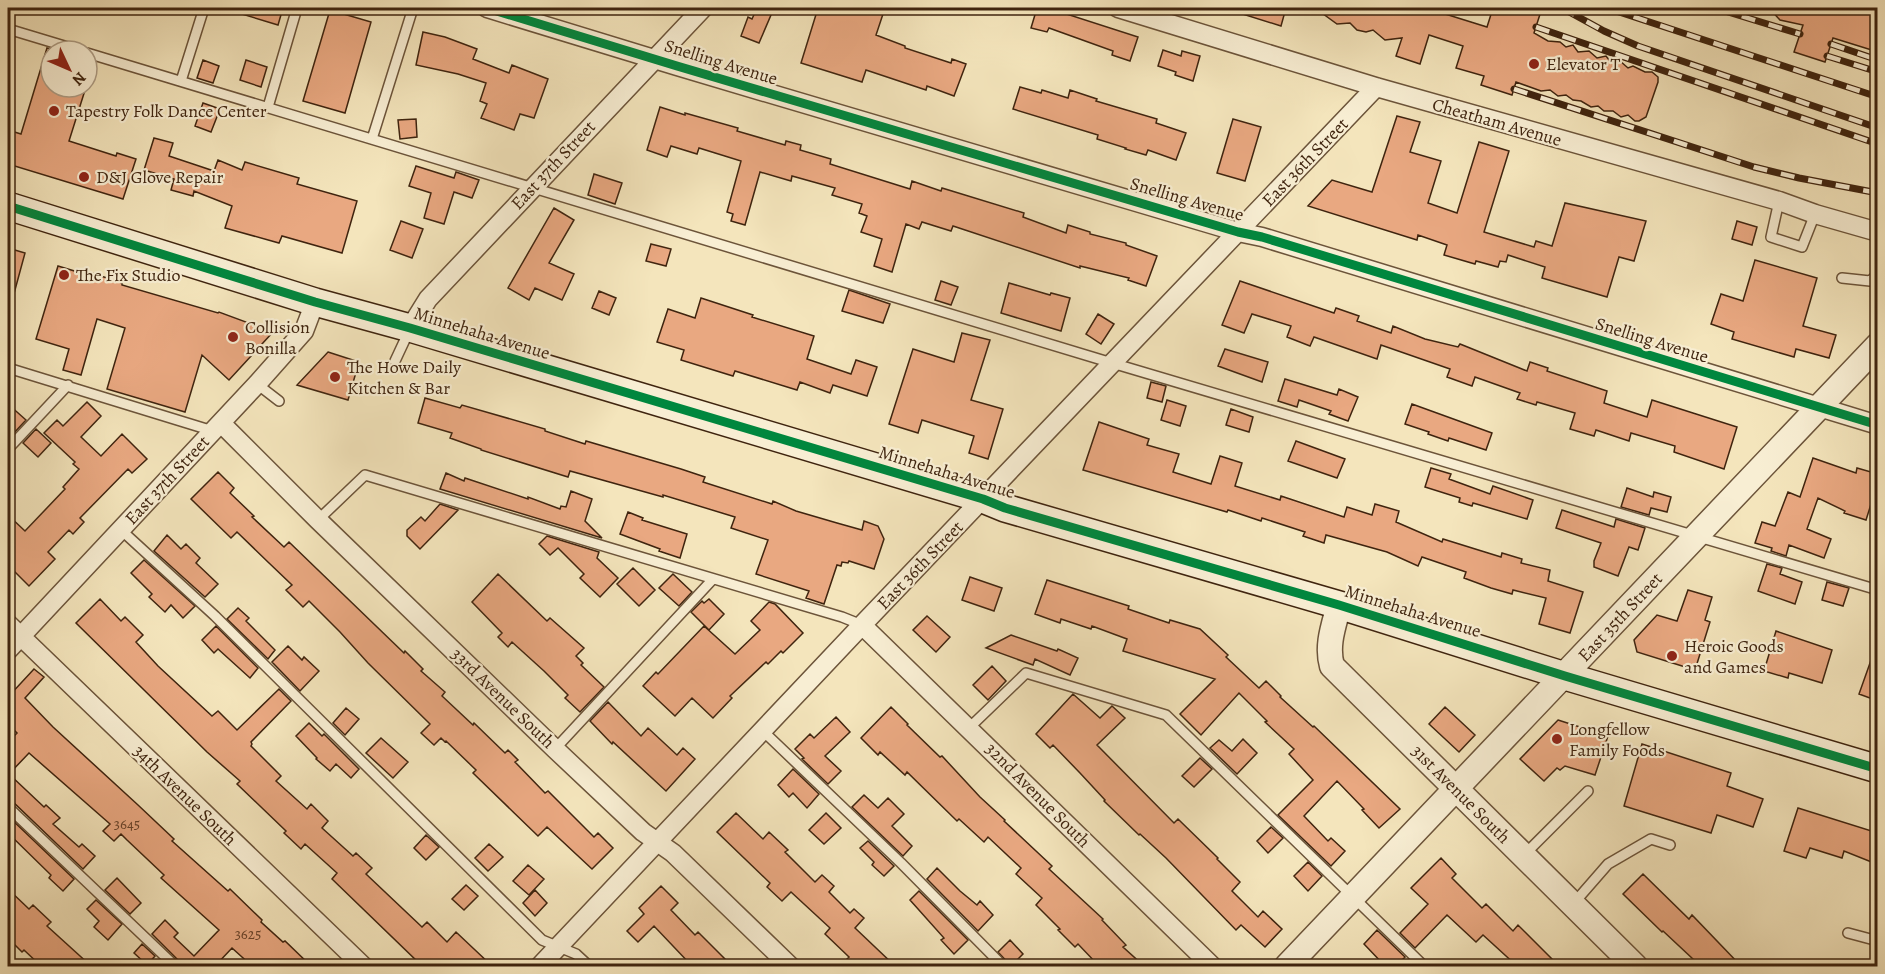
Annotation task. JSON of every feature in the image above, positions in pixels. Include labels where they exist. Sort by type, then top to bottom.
[{"type":"main road","name":"Minnehaha Avenue","points":[[8,206],[315,302],[410,328],[1339,605],[1565,676],[1878,769]]},
{"type":"street","name":"Snelling Avenue","points":[[487,8],[1238,232],[1262,237],[1878,425]]},
{"type":"street","name":"East 37th Street","points":[[410,328],[428,299],[703,8]]},
{"type":"street","name":"Cheatham Avenue","points":[[1118,8],[1376,87],[1779,201],[1878,232]]},
{"type":"street","name":"East 36th Street","points":[[540,966],[1376,87]]},
{"type":"street","name":"East 37th Street","points":[[8,650],[14,630],[120,529],[304,331],[315,302]]},
{"type":"street","name":"East 35th Street","points":[[1287,966],[1878,345]]},
{"type":"street","name":"33rd Avenue South","points":[[217,427],[318,520],[643,832],[673,853],[790,966]]},
{"type":"street","name":"31st Avenue South","points":[[1339,605],[1329,643],[1329,657],[1332,666],[1635,966]]},
{"type":"street","name":"32nd Avenue South","points":[[862,625],[1212,966]]},
{"type":"street","name":"34th Avenue South","points":[[14,630],[363,966]]},
{"type":"lane","points":[[181,81],[204,8]]},
{"type":"lane","points":[[268,107],[297,8]]},
{"type":"lane","points":[[372,139],[413,8]]},
{"type":"lane","points":[[8,29],[41,39]]},
{"type":"lane","points":[[99,57],[1112,363],[1878,590]]},
{"type":"lane","points":[[1779,201],[1771,237],[1802,247],[1815,214]]},
{"type":"lane","points":[[1842,278],[1870,281],[1878,274]]},
{"type":"lane","points":[[395,361],[410,328]]},
{"type":"lane","points":[[8,368],[217,427]]},
{"type":"lane","points":[[257,384],[279,401]]},
{"type":"lane","points":[[8,449],[68,385]]},
{"type":"lane","points":[[318,520],[365,475],[842,617],[862,625]]},
{"type":"lane","points":[[120,529],[215,616],[542,940],[576,954],[589,966]]},
{"type":"lane","points":[[555,749],[713,579]]},
{"type":"lane","points":[[969,728],[1026,673],[1166,715],[1424,966]]},
{"type":"lane","points":[[763,731],[901,863],[1004,966]]},
{"type":"lane","points":[[1523,856],[1588,791]]},
{"type":"lane","points":[[8,807],[176,966]]},
{"type":"lane","points":[[1572,905],[1608,864],[1651,839],[1670,845]]},
{"type":"lane","points":[[1848,933],[1878,941]]},
{"type":"building","points":[[233,8],[283,8],[278,25],[232,11]]},
{"type":"building","points":[[757,8],[774,8],[759,43],[741,36],[748,17],[752,19]]},
{"type":"building","points":[[818,8],[885,8],[876,35],[905,46],[905,48],[951,63],[952,59],[966,64],[954,96],[927,86],[926,90],[866,70],[862,82],[801,63]]},
{"type":"building","points":[[1037,8],[1054,8],[1054,10],[1138,37],[1130,61],[1112,55],[1113,51],[1049,28],[1047,32],[1031,28]]},
{"type":"building","points":[[1234,8],[1286,8],[1281,26],[1233,11]]},
{"type":"building","name":"Elevator T","points":[[1315,8],[1426,8],[1487,27],[1493,8],[1542,8],[1534,33],[1548,41],[1560,42],[1566,47],[1573,45],[1578,52],[1589,51],[1597,58],[1606,56],[1610,61],[1620,61],[1628,68],[1633,66],[1645,72],[1652,72],[1658,77],[1658,82],[1646,117],[1639,121],[1635,121],[1628,115],[1621,117],[1613,111],[1604,111],[1598,106],[1591,107],[1566,95],[1558,96],[1550,90],[1541,91],[1516,82],[1512,95],[1481,85],[1484,76],[1456,68],[1463,46],[1429,35],[1420,64],[1396,56],[1402,38],[1385,40],[1373,30],[1366,32],[1357,30],[1350,23],[1337,24]]},
{"type":"building","points":[[1769,8],[1878,8],[1878,52],[1833,38],[1825,62],[1794,52],[1803,25],[1780,20]]},
{"type":"building","points":[[330,10],[371,22],[345,113],[303,101]]},
{"type":"building","points":[[423,32],[445,37],[477,49],[473,59],[509,73],[512,65],[548,79],[534,118],[520,114],[514,130],[481,118],[487,104],[480,101],[486,83],[416,65]]},
{"type":"building","points":[[1163,50],[1181,56],[1182,51],[1200,56],[1193,81],[1158,66]]},
{"type":"building","points":[[203,60],[219,66],[213,83],[197,78]]},
{"type":"building","points":[[246,60],[267,67],[261,87],[240,80]]},
{"type":"building","points":[[39,74],[39,99],[82,99],[69,141],[116,156],[117,153],[136,159],[123,199],[8,164],[8,130],[21,134]]},
{"type":"building","points":[[1020,87],[1041,93],[1042,90],[1068,98],[1070,90],[1097,99],[1096,101],[1157,119],[1156,123],[1186,133],[1176,160],[1148,150],[1146,155],[1097,139],[1098,135],[1013,109]]},
{"type":"building","points":[[203,103],[220,109],[211,132],[195,126]]},
{"type":"building","points":[[660,107],[738,128],[737,131],[785,145],[786,141],[801,145],[800,150],[831,159],[830,164],[910,189],[912,181],[941,191],[942,188],[1024,213],[1023,217],[1066,233],[1068,225],[1090,232],[1090,234],[1126,243],[1126,245],[1157,256],[1146,286],[1128,280],[1129,278],[1080,266],[1080,268],[953,226],[951,231],[922,222],[919,229],[906,224],[892,272],[874,266],[882,239],[861,232],[867,216],[859,213],[862,204],[832,195],[835,188],[792,176],[791,181],[760,172],[745,225],[731,221],[733,214],[727,212],[741,161],[699,148],[697,154],[671,146],[667,157],[647,150]]},
{"type":"building","points":[[1397,116],[1420,122],[1410,152],[1441,161],[1428,203],[1457,213],[1479,142],[1509,151],[1484,232],[1534,247],[1536,241],[1552,246],[1565,203],[1646,221],[1634,261],[1619,257],[1607,297],[1542,278],[1545,267],[1508,255],[1506,262],[1500,261],[1498,267],[1476,261],[1475,264],[1444,255],[1447,245],[1418,235],[1417,240],[1308,206],[1332,180],[1372,192]]},
{"type":"building","points":[[416,119],[417,137],[400,139],[398,120]]},
{"type":"building","points":[[1233,119],[1261,127],[1245,181],[1217,173]]},
{"type":"building","points":[[154,138],[173,143],[169,156],[214,171],[218,160],[242,170],[245,162],[299,178],[297,184],[357,201],[342,253],[282,236],[279,243],[225,228],[232,206],[194,191],[193,196],[171,190],[174,179],[144,170]]},
{"type":"building","points":[[416,166],[454,178],[456,172],[479,180],[472,198],[454,192],[444,224],[424,218],[431,193],[409,186]]},
{"type":"building","points":[[594,174],[622,183],[615,204],[588,195]]},
{"type":"building","points":[[554,208],[574,220],[549,263],[574,274],[562,300],[535,288],[529,300],[508,288]]},
{"type":"building","points":[[401,221],[423,229],[412,258],[390,250]]},
{"type":"building","points":[[1737,221],[1757,227],[1752,245],[1732,239]]},
{"type":"building","points":[[651,244],[671,249],[666,266],[646,261]]},
{"type":"building","points":[[8,248],[25,253],[12,301],[8,301]]},
{"type":"building","points":[[1755,260],[1817,278],[1803,326],[1836,335],[1829,358],[1796,349],[1794,357],[1732,339],[1734,332],[1711,324],[1721,294],[1743,301]]},
{"type":"building","points":[[58,266],[91,276],[92,273],[122,283],[122,285],[219,312],[273,332],[229,380],[202,355],[185,412],[107,389],[125,328],[97,319],[81,375],[63,370],[69,349],[36,339]]},
{"type":"building","points":[[941,281],[958,287],[951,305],[935,300]]},
{"type":"building","points":[[1240,281],[1334,313],[1336,308],[1359,316],[1357,321],[1391,333],[1393,326],[1425,339],[1458,347],[1460,344],[1527,371],[1530,362],[1548,368],[1547,371],[1607,391],[1604,403],[1647,417],[1652,400],[1737,427],[1724,469],[1674,452],[1675,446],[1631,433],[1629,441],[1596,430],[1594,436],[1570,429],[1575,413],[1517,399],[1520,393],[1475,377],[1472,386],[1447,377],[1450,369],[1381,345],[1377,359],[1314,337],[1310,346],[1287,337],[1291,326],[1252,314],[1244,333],[1222,325]]},
{"type":"building","points":[[1009,283],[1050,295],[1051,293],[1070,298],[1061,331],[1001,313]]},
{"type":"building","points":[[849,290],[890,304],[883,323],[842,311]]},
{"type":"building","points":[[599,291],[616,298],[609,315],[592,308]]},
{"type":"building","points":[[701,298],[814,336],[807,359],[851,374],[856,360],[877,367],[867,396],[833,385],[830,393],[800,382],[797,390],[735,371],[733,376],[681,360],[684,350],[657,342],[668,309],[695,318]]},
{"type":"building","points":[[1098,314],[1114,324],[1101,344],[1086,334]]},
{"type":"building","points":[[962,333],[990,340],[971,400],[1003,409],[988,459],[969,453],[974,436],[922,420],[918,433],[889,424],[913,349],[954,362]]},
{"type":"building","points":[[1225,349],[1268,362],[1262,382],[1218,366]]},
{"type":"building","points":[[328,352],[359,362],[348,400],[297,385]]},
{"type":"building","points":[[1285,379],[1337,395],[1339,389],[1358,397],[1348,421],[1329,414],[1331,411],[1299,400],[1297,407],[1278,401]]},
{"type":"building","points":[[1151,382],[1166,386],[1162,402],[1147,398]]},
{"type":"building","points":[[425,398],[460,408],[462,405],[545,429],[545,431],[585,444],[586,441],[681,469],[705,477],[703,482],[772,504],[773,501],[796,511],[837,523],[862,530],[864,521],[878,526],[884,539],[874,569],[849,561],[848,563],[842,562],[841,566],[837,565],[824,604],[806,598],[809,591],[756,574],[768,540],[731,528],[735,517],[663,495],[663,497],[570,471],[568,477],[481,450],[450,438],[452,433],[418,423]]},
{"type":"building","points":[[1167,400],[1186,406],[1180,426],[1161,420]]},
{"type":"building","points":[[87,402],[101,416],[81,437],[101,456],[122,434],[147,459],[132,473],[128,469],[80,518],[84,522],[73,534],[69,530],[48,552],[55,559],[29,586],[8,565],[8,515],[25,531],[65,489],[63,487],[79,469],[73,464],[75,462],[44,433],[57,420],[63,426]]},
{"type":"building","points":[[8,404],[26,420],[13,434],[8,429]]},
{"type":"building","points":[[1412,404],[1492,433],[1486,450],[1449,438],[1448,441],[1405,424]]},
{"type":"building","points":[[1231,409],[1253,417],[1249,432],[1226,425]]},
{"type":"building","points":[[1099,422],[1149,439],[1147,445],[1179,454],[1173,472],[1211,484],[1220,456],[1242,463],[1235,486],[1280,500],[1281,496],[1344,517],[1347,507],[1372,515],[1375,504],[1399,511],[1396,522],[1442,542],[1443,539],[1501,557],[1502,553],[1522,559],[1521,563],[1550,570],[1548,581],[1583,592],[1570,633],[1539,624],[1546,598],[1513,590],[1512,594],[1491,588],[1464,578],[1466,572],[1422,557],[1418,566],[1387,552],[1326,535],[1324,543],[1303,536],[1305,532],[1262,518],[1261,521],[1228,510],[1227,512],[1083,470]]},
{"type":"building","points":[[36,429],[51,443],[38,457],[23,443]]},
{"type":"building","points":[[1296,441],[1345,459],[1337,478],[1288,461]]},
{"type":"building","points":[[1813,458],[1856,473],[1857,468],[1878,474],[1878,482],[1866,520],[1844,513],[1845,511],[1818,498],[1807,529],[1831,539],[1824,558],[1789,545],[1786,556],[1771,551],[1772,548],[1755,543],[1762,522],[1775,526],[1788,492],[1800,497]]},
{"type":"building","points":[[1431,468],[1451,474],[1449,479],[1490,494],[1493,486],[1533,500],[1527,519],[1473,503],[1472,506],[1459,502],[1460,498],[1425,487]]},
{"type":"building","points":[[218,472],[234,488],[230,493],[254,516],[252,517],[284,547],[289,542],[423,669],[421,671],[445,692],[442,696],[505,753],[508,750],[518,760],[515,762],[545,793],[548,791],[594,837],[598,833],[613,848],[592,869],[547,827],[538,836],[473,773],[476,770],[446,741],[441,738],[434,745],[421,733],[430,724],[340,632],[309,601],[303,607],[286,590],[292,585],[237,532],[231,538],[191,499]]},
{"type":"building","points":[[446,473],[464,481],[465,478],[560,509],[561,506],[566,507],[571,491],[592,499],[585,521],[602,538],[440,489]]},
{"type":"building","points":[[1627,488],[1653,497],[1654,492],[1671,497],[1667,512],[1651,508],[1649,515],[1621,507]]},
{"type":"building","points":[[440,504],[458,510],[420,549],[407,536],[407,530],[421,517],[425,521]]},
{"type":"building","points":[[1562,510],[1614,527],[1616,519],[1645,528],[1638,550],[1629,547],[1618,576],[1594,567],[1601,543],[1556,528]]},
{"type":"building","points":[[628,512],[643,518],[642,520],[687,534],[680,558],[620,534]]},
{"type":"building","points":[[167,535],[181,549],[186,544],[200,558],[196,563],[218,584],[205,597],[154,551]]},
{"type":"building","points":[[547,536],[599,552],[597,558],[618,578],[600,597],[580,578],[584,574],[558,548],[550,555],[539,544]]},
{"type":"building","points":[[144,560],[195,606],[183,618],[171,605],[165,612],[149,597],[152,594],[131,573]]},
{"type":"building","points":[[1767,564],[1782,568],[1780,574],[1802,582],[1795,604],[1758,591]]},
{"type":"building","points":[[633,568],[655,590],[639,606],[617,584]]},
{"type":"building","points":[[498,574],[547,621],[550,618],[584,648],[576,656],[583,663],[581,665],[604,687],[580,712],[565,698],[568,695],[544,671],[512,642],[508,647],[498,637],[502,633],[472,602]]},
{"type":"building","points":[[673,574],[692,592],[679,606],[659,588]]},
{"type":"building","points":[[970,577],[1002,588],[994,611],[962,600]]},
{"type":"building","points":[[1047,580],[1129,606],[1128,609],[1169,623],[1170,620],[1200,629],[1259,688],[1266,681],[1280,697],[1314,726],[1400,809],[1379,828],[1337,781],[1304,816],[1328,841],[1331,838],[1345,851],[1331,866],[1278,815],[1313,780],[1289,754],[1294,749],[1265,722],[1267,721],[1239,693],[1201,735],[1180,714],[1215,679],[1123,651],[1127,639],[1092,626],[1091,629],[1061,619],[1060,623],[1035,614]]},
{"type":"building","points":[[1827,582],[1849,588],[1843,606],[1822,600]]},
{"type":"building","points":[[1688,590],[1712,597],[1705,620],[1710,622],[1695,670],[1637,652],[1634,640],[1657,615],[1677,621]]},
{"type":"building","points":[[100,599],[121,621],[125,617],[143,635],[136,642],[158,666],[212,716],[218,711],[237,730],[279,689],[291,701],[251,742],[251,746],[281,776],[276,781],[307,809],[311,804],[328,821],[322,828],[353,856],[356,853],[372,868],[366,874],[422,927],[427,922],[447,942],[456,932],[492,966],[426,966],[418,962],[332,879],[337,873],[305,844],[301,849],[284,833],[286,831],[237,784],[240,781],[207,752],[76,623]]},
{"type":"building","points":[[709,599],[724,614],[709,630],[691,612],[702,601],[704,603]]},
{"type":"building","points":[[769,602],[775,604],[803,633],[783,653],[781,651],[768,664],[766,662],[730,696],[732,698],[713,718],[692,698],[675,716],[643,686],[656,672],[658,674],[704,626],[735,654],[760,630],[751,621]]},
{"type":"building","points":[[238,608],[249,618],[246,621],[275,650],[268,659],[227,619]]},
{"type":"building","points":[[927,616],[950,637],[936,652],[913,630]]},
{"type":"building","points":[[216,626],[258,668],[250,678],[218,649],[214,653],[202,640]]},
{"type":"building","points":[[1776,631],[1832,650],[1822,683],[1789,673],[1788,678],[1764,671]]},
{"type":"building","points":[[1011,635],[1057,651],[1058,649],[1078,658],[1070,675],[1035,659],[1033,665],[986,648]]},
{"type":"building","points":[[288,646],[302,660],[304,657],[319,671],[300,691],[272,662]]},
{"type":"building","points":[[1875,649],[1878,650],[1878,701],[1859,694]]},
{"type":"building","points":[[992,666],[1006,681],[988,700],[973,685]]},
{"type":"building","points":[[34,669],[44,677],[25,698],[53,727],[174,839],[172,841],[228,891],[230,889],[262,920],[261,922],[311,966],[252,966],[232,948],[215,966],[184,966],[152,934],[165,920],[178,933],[174,937],[194,956],[219,930],[161,878],[164,875],[121,834],[114,841],[103,831],[110,824],[29,753],[9,774],[44,807],[46,805],[60,818],[53,824],[79,847],[82,844],[95,856],[83,869],[13,802],[8,800],[8,742],[17,733],[8,724],[8,697]]},
{"type":"building","points":[[1073,694],[1100,718],[1112,706],[1125,718],[1097,745],[1174,823],[1178,819],[1218,858],[1240,882],[1232,891],[1258,917],[1263,911],[1282,929],[1265,947],[1241,925],[1236,930],[1166,858],[1104,801],[1053,745],[1050,748],[1036,734]]},
{"type":"building","points":[[608,702],[641,736],[648,728],[677,755],[683,748],[695,759],[666,791],[613,742],[612,744],[590,721]]},
{"type":"building","points":[[891,707],[1052,866],[1049,869],[1103,919],[1126,945],[1123,947],[1144,966],[1099,966],[1078,944],[1075,947],[1036,905],[1042,898],[1016,874],[1021,868],[988,837],[984,842],[959,819],[957,821],[907,772],[905,775],[880,752],[878,755],[861,738]]},
{"type":"building","points":[[1445,707],[1475,735],[1459,752],[1429,724]]},
{"type":"building","points":[[346,708],[359,719],[345,735],[333,723]]},
{"type":"building","points":[[836,717],[850,732],[825,756],[841,771],[828,784],[795,749],[810,734],[814,738]]},
{"type":"building","points":[[1558,720],[1608,736],[1595,775],[1565,766],[1560,770],[1557,768],[1544,781],[1520,759]]},
{"type":"building","points":[[309,723],[322,736],[324,734],[359,769],[351,778],[336,764],[330,771],[296,736]]},
{"type":"building","points":[[381,738],[408,762],[393,778],[366,753]]},
{"type":"building","points":[[1243,739],[1257,753],[1237,774],[1210,748],[1219,740],[1232,751]]},
{"type":"building","points":[[1642,744],[1731,773],[1727,786],[1763,799],[1753,827],[1717,815],[1711,833],[1624,806]]},
{"type":"building","points":[[1200,758],[1212,769],[1194,787],[1182,776]]},
{"type":"building","points":[[793,769],[819,794],[807,808],[793,793],[789,797],[778,785]]},
{"type":"building","points":[[864,795],[878,808],[888,798],[904,814],[892,826],[912,846],[903,856],[852,807]]},
{"type":"building","points":[[1798,808],[1878,833],[1878,853],[1874,863],[1844,851],[1842,858],[1810,848],[1806,858],[1784,851]]},
{"type":"building","points":[[736,813],[763,839],[769,832],[815,882],[822,875],[834,886],[829,892],[850,913],[854,909],[864,918],[855,928],[895,966],[840,966],[849,957],[825,934],[830,928],[791,892],[782,901],[767,887],[770,883],[717,832]]},
{"type":"building","points":[[826,813],[841,828],[824,844],[809,830]]},
{"type":"building","points":[[8,816],[74,879],[63,891],[49,878],[51,875],[8,833]]},
{"type":"building","points":[[1271,827],[1283,838],[1268,853],[1257,841]]},
{"type":"building","points":[[426,835],[439,847],[426,860],[414,848]]},
{"type":"building","points":[[868,841],[894,866],[884,876],[872,865],[874,862],[860,848]]},
{"type":"building","points":[[489,844],[503,857],[488,871],[475,858]]},
{"type":"building","points":[[1441,858],[1456,874],[1452,878],[1482,908],[1486,904],[1513,931],[1518,925],[1559,966],[1517,966],[1483,935],[1476,942],[1447,915],[1415,948],[1400,933],[1428,904],[1411,888]]},
{"type":"building","points":[[1308,862],[1322,876],[1308,891],[1294,876]]},
{"type":"building","points":[[528,865],[544,879],[529,895],[513,881]]},
{"type":"building","points":[[937,868],[960,891],[977,905],[980,901],[993,915],[978,931],[927,879]]},
{"type":"building","points":[[1643,874],[1689,919],[1692,915],[1741,966],[1687,966],[1694,960],[1623,894]]},
{"type":"building","points":[[117,878],[141,903],[130,914],[105,890]]},
{"type":"building","points":[[466,885],[478,896],[464,910],[452,899]]},
{"type":"building","points":[[661,886],[678,903],[671,910],[695,935],[698,932],[732,966],[692,966],[654,926],[638,942],[627,931],[644,914],[639,908]]},
{"type":"building","points":[[8,889],[29,909],[33,905],[51,922],[47,926],[91,966],[41,966],[24,950],[22,952],[8,938]]},
{"type":"building","points":[[535,890],[547,903],[535,916],[523,903]]},
{"type":"building","points":[[919,891],[968,940],[954,954],[941,940],[944,938],[910,900]]},
{"type":"building","points":[[96,900],[122,924],[108,940],[94,927],[99,921],[87,909]]},
{"type":"building","points":[[1377,930],[1405,957],[1396,966],[1385,966],[1364,944]]},
{"type":"building","points":[[1010,940],[1023,954],[1011,966],[998,952]]},
{"type":"building","points":[[142,944],[155,956],[147,965],[134,953]]},
{"type":"railway","points":[[1562,8],[1638,46],[1878,128]]},
{"type":"railway","points":[[1607,8],[1878,97]]},
{"type":"railway","points":[[1715,8],[1800,34]]},
{"type":"railway","points":[[1536,27],[1878,144]]},
{"type":"railway","points":[[1831,44],[1878,60]]},
{"type":"railway","points":[[1827,56],[1878,72]]},
{"type":"railway","points":[[1514,89],[1754,167],[1878,193]]},
{"type":"cycle path","points":[[487,8],[1238,232],[1262,237],[1878,425]]},
{"type":"cycle path","points":[[8,206],[315,302],[410,328],[983,499],[1005,508],[1339,605],[1565,676],[1878,769]]},
{"type":"place","name":"Elevator T","points":[[1534,64]]},
{"type":"place","name":"Tapestry Folk Dance Center","points":[[54,111]]},
{"type":"place","name":"D&J Glove Repair","points":[[84,177]]},
{"type":"place","name":"The Fix Studio","points":[[64,275]]},
{"type":"place","name":"Collision Bonilla","points":[[233,337]]},
{"type":"place","name":"The Howe Daily Kitchen & Bar","points":[[335,377]]},
{"type":"place","name":"Heroic Goods and Games","points":[[1672,656]]},
{"type":"place","name":"Longfellow Family Foods","points":[[1557,739]]}]
